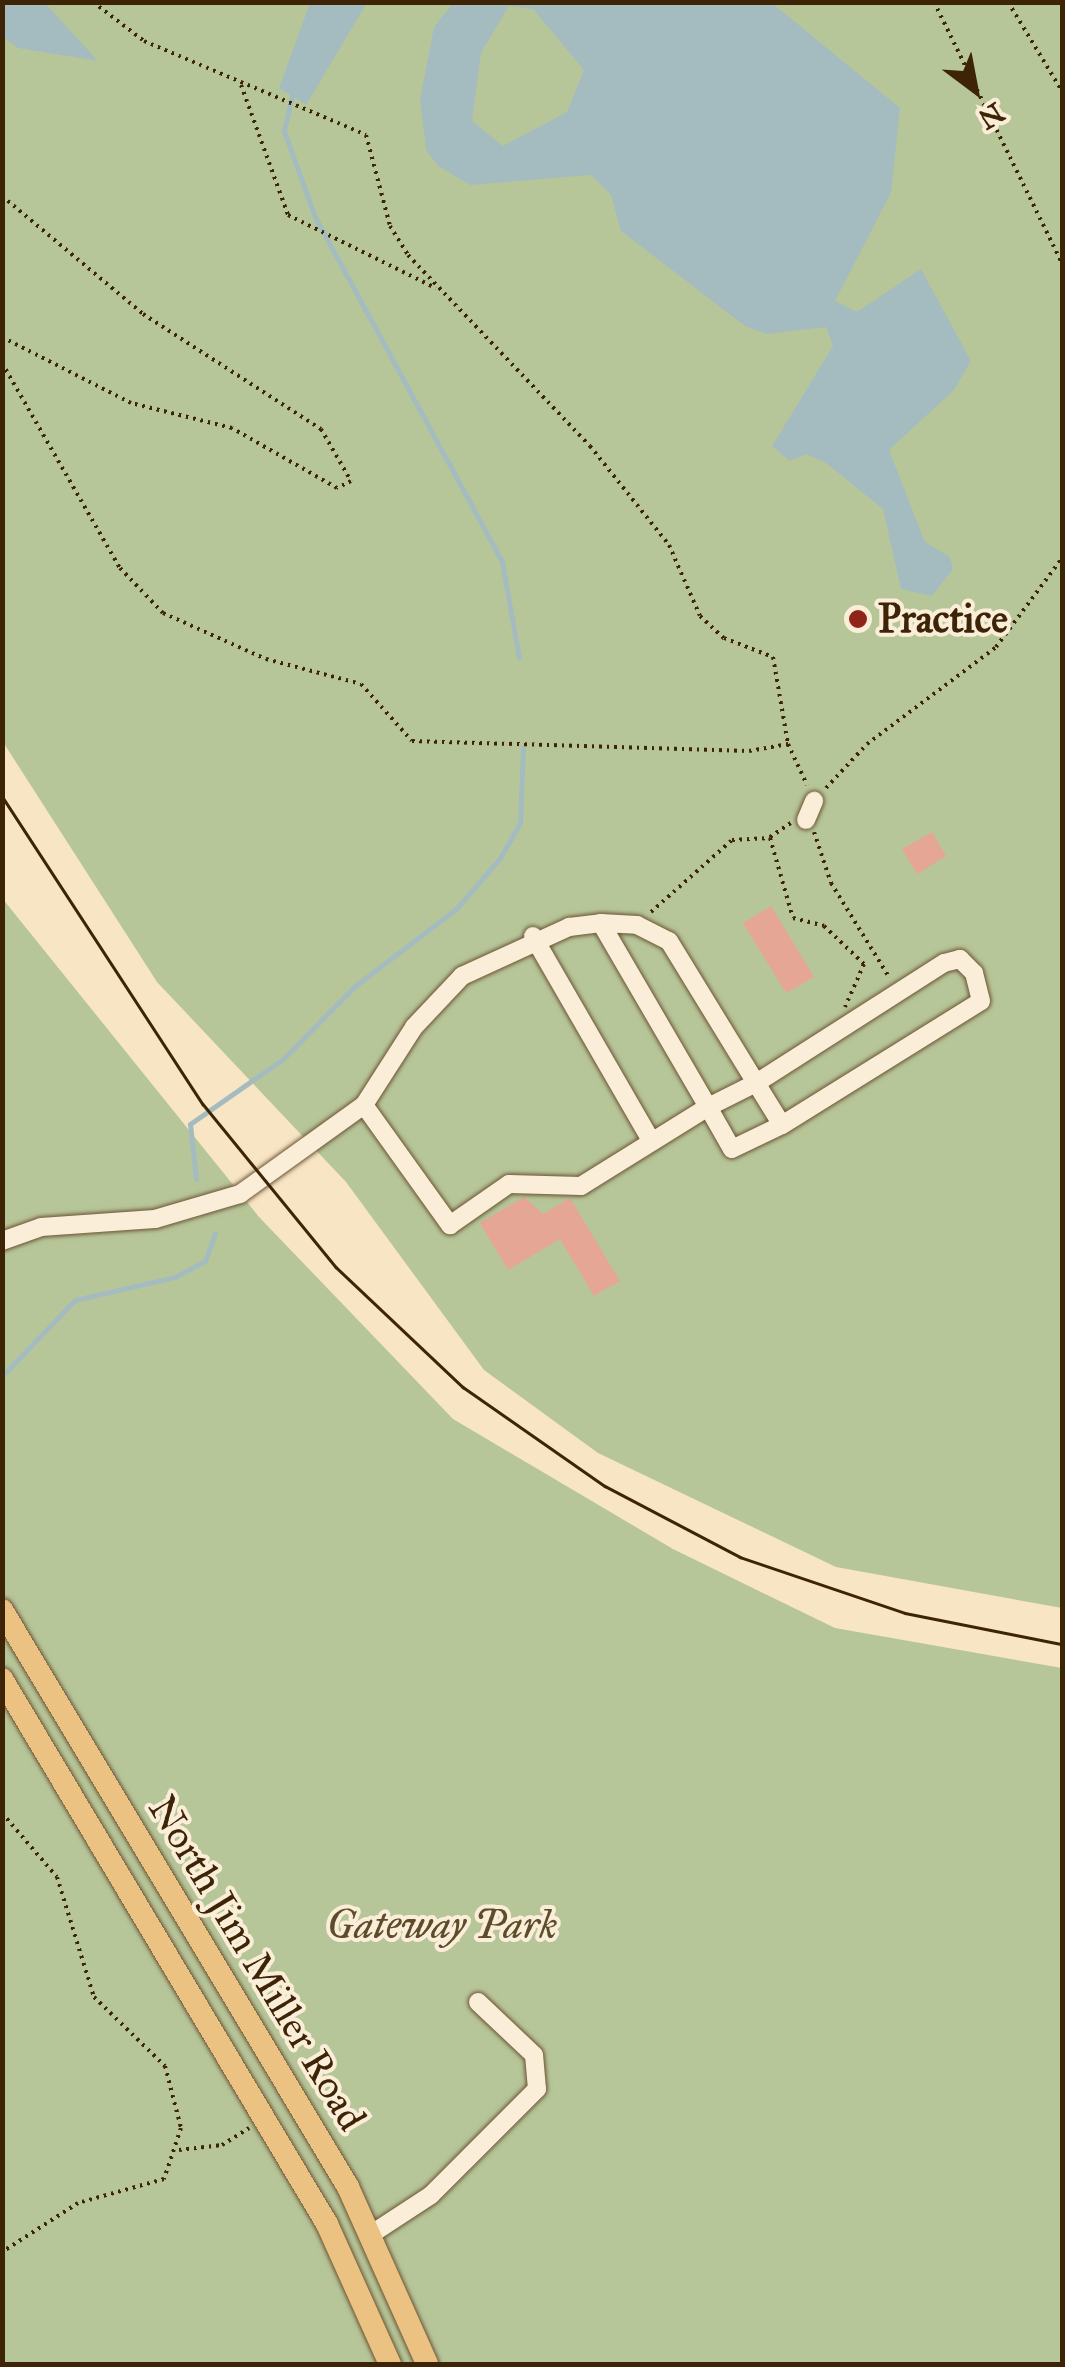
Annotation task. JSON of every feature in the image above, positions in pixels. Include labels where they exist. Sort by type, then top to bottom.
[{"type":"main road","name":"North Jim Miller Road","points":[[2,1610],[373,2233],[428,2364]]},
{"type":"main road","name":"North Jim Miller Road","points":[[2,1678],[328,2224],[390,2364]]},
{"type":"main road","points":[[171,1959],[202,1941]]},
{"type":"lane","points":[[806,820],[814,801]]},
{"type":"lane","points":[[2,1241],[41,1227],[202,1208],[299,1160],[364,1106],[438,997],[533,936],[601,923],[638,925],[668,941],[782,1124]]},
{"type":"lane","points":[[364,1106],[450,1224],[509,1184],[581,1186],[651,1140],[708,1107],[756,1083],[896,991],[960,959],[980,1001],[782,1124],[732,1149],[708,1107],[601,923]]},
{"type":"lane","points":[[533,936],[651,1140]]},
{"type":"lane","points":[[373,2233],[430,2196],[537,2090],[534,2054],[478,2002]]},
{"type":"path","points":[[93,2],[144,41],[313,116],[366,135],[390,226],[440,290],[612,473],[668,545],[700,616],[724,638],[773,657],[788,744],[814,801],[867,744],[996,647],[1062,558]]},
{"type":"path","points":[[934,2],[1062,262]]},
{"type":"path","points":[[1008,2],[1062,91]]},
{"type":"path","points":[[241,85],[288,215],[440,290]]},
{"type":"path","points":[[2,196],[144,314],[321,429],[351,481],[336,488],[232,428],[131,403],[2,337]]},
{"type":"path","points":[[2,363],[120,568],[163,612],[266,659],[360,684],[412,741],[749,751],[788,744]]},
{"type":"path","points":[[638,925],[708,856],[732,840],[770,838],[806,820],[831,883],[896,991]]},
{"type":"path","points":[[770,838],[793,918],[824,926],[864,964],[843,994],[852,1020]]},
{"type":"path","points":[[2,1813],[57,1877],[94,1997],[165,2066],[180,2109],[180,2150],[154,2185],[78,2203],[2,2252]]},
{"type":"path","points":[[180,2150],[222,2145],[253,2126]]},
{"type":"green space","points":[[3,3],[1062,3],[1062,1608],[836,1567],[598,1453],[484,1370],[346,1182],[157,982],[3,742]]},
{"type":"green space","name":"Gateway Park","points":[[2,898],[259,1217],[453,1419],[673,1549],[835,1628],[1062,1668],[1062,2364],[3,2364]]},
{"type":"water","points":[[3,2],[45,3],[98,61],[18,48],[3,37]]},
{"type":"water","points":[[310,3],[367,3],[306,105],[279,88]]},
{"type":"water","points":[[453,3],[772,3],[900,108],[891,193],[835,301],[857,312],[921,269],[971,361],[954,390],[889,450],[925,542],[950,557],[953,569],[932,596],[901,589],[883,509],[826,463],[806,454],[790,461],[772,446],[833,346],[826,327],[767,334],[745,326],[621,231],[611,195],[591,175],[470,185],[438,166],[426,150],[420,99],[434,27]],"holes":[[[509,6],[533,9],[584,70],[567,112],[503,146],[472,121],[481,53]]]},
{"type":"building","points":[[932,832],[946,856],[917,874],[902,849]]},
{"type":"building","points":[[771,906],[814,977],[786,993],[743,923]]},
{"type":"building","points":[[524,1197],[543,1214],[570,1198],[620,1281],[594,1296],[560,1239],[508,1270],[480,1223]]},
{"type":"waterway","points":[[292,96],[284,131],[315,217],[502,561],[519,658]]},
{"type":"waterway","points":[[196,1179],[190,1124],[283,1059],[355,986],[456,909],[500,858],[520,823],[523,748]]},
{"type":"waterway","points":[[2,1376],[75,1300],[175,1277],[205,1261],[215,1234]]},
{"type":"tram line","points":[[2,796],[203,1104],[336,1267],[463,1387],[605,1486],[740,1557],[905,1613],[1062,1644]]},
{"type":"place","name":"Practice","points":[[858,619]]}]
